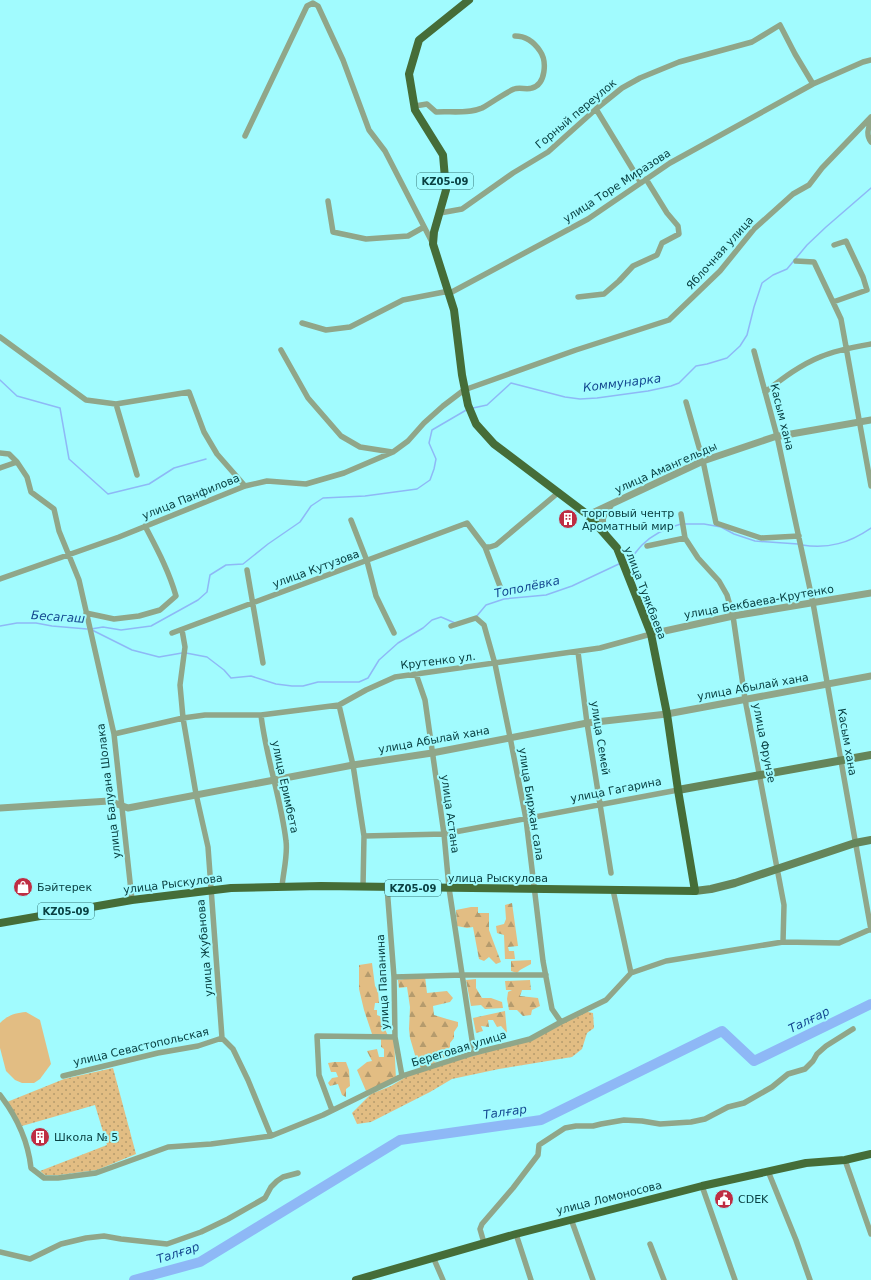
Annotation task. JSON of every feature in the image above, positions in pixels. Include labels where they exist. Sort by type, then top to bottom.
[{"type":"main road","name":"KZ05-09","points":[[464,390],[454,310],[450,293],[433,244],[434,232],[446,190],[443,155],[415,110],[409,74],[419,40],[469,0]]},
{"type":"main road","name":"улица Туякбаева","points":[[464,390],[472,416],[484,434],[494,444],[588,515],[617,548],[651,634],[667,714],[695,890]]},
{"type":"main road","name":"улица Гагарина","points":[[678,790],[871,754]]},
{"type":"main road","name":"улица Рыскулова","points":[[0,923],[132,900],[210,890],[282,887],[533,888],[613,890],[711,889],[735,883],[855,843],[871,840]]},
{"type":"main road","name":"улица Ломоносова","points":[[358,1280],[516,1234],[702,1186],[806,1163],[845,1160],[871,1154]]},
{"type":"street","points":[[245,136],[307,6],[312,3],[318,6],[343,60],[362,115],[369,130],[385,151],[433,244]]},
{"type":"street","name":"Горный переулок","points":[[440,213],[462,209],[513,173],[548,152],[622,88],[640,78],[679,62],[752,42],[780,25],[813,84]]},
{"type":"street","points":[[415,106],[427,104],[436,112],[472,110],[481,108],[516,88],[531,89],[536,86],[543,77],[545,67],[543,55],[529,39],[523,36],[515,36]]},
{"type":"street","name":"улица Торе Миразова","points":[[302,323],[326,330],[350,327],[403,300],[444,292],[450,293],[588,220],[670,163],[813,84],[863,62],[871,60]]},
{"type":"street","points":[[578,297],[604,294],[633,266],[657,255],[662,243],[679,234],[678,226],[644,181],[596,109]]},
{"type":"street","name":"Яблочная улица","points":[[464,390],[576,350],[669,320],[720,271],[754,229],[793,194],[808,185],[822,168],[871,117]]},
{"type":"street","points":[[871,121],[868,138],[871,142]]},
{"type":"street","points":[[328,201],[333,232],[366,239],[408,236],[424,227]]},
{"type":"street","points":[[833,302],[867,290],[863,277],[846,241],[834,245]]},
{"type":"street","points":[[796,261],[814,262],[841,319],[871,486]]},
{"type":"street","points":[[0,337],[86,400],[116,404],[189,392],[204,432],[213,449],[245,486]]},
{"type":"street","points":[[765,392],[798,368],[820,357],[847,348],[871,344]]},
{"type":"street","points":[[281,350],[308,398],[341,436],[360,447],[393,452]]},
{"type":"street","name":"Касым хана","points":[[754,351],[777,436],[799,537],[841,759],[871,930]]},
{"type":"street","name":"улица Панфилова","points":[[0,579],[69,555],[245,486],[267,481],[306,484],[344,473],[393,452],[408,441],[424,423],[443,406],[464,390]]},
{"type":"street","points":[[686,402],[703,461],[716,523],[761,538],[799,537]]},
{"type":"street","points":[[116,404],[137,475]]},
{"type":"street","name":"улица Амангельды","points":[[588,515],[703,461],[777,436],[871,420]]},
{"type":"street","points":[[0,453],[9,454],[17,462],[0,468]]},
{"type":"street","name":"улица Балуана Шолака","points":[[17,462],[27,477],[31,492],[54,509],[59,530],[79,580],[114,734],[132,900]]},
{"type":"street","points":[[500,589],[485,547],[496,545],[559,492]]},
{"type":"street","points":[[605,533],[602,523],[602,516],[611,504]]},
{"type":"street","name":"улица Фрунзе","points":[[680,514],[685,538],[698,558],[719,582],[727,595],[733,616],[745,700],[784,905],[783,942]]},
{"type":"street","points":[[352,520],[367,561],[376,596],[394,633]]},
{"type":"street","name":"улица Кутузова","points":[[172,633],[467,523],[485,547]]},
{"type":"street","points":[[86,613],[114,619],[139,616],[160,610],[176,596],[163,559],[145,526]]},
{"type":"street","points":[[647,546],[685,538]]},
{"type":"street","points":[[248,570],[263,663]]},
{"type":"street","name":"улица Бекбаева-Крутенко","points":[[651,634],[733,616],[871,593]]},
{"type":"street","name":"улица Биржан сала","points":[[451,626],[476,618],[484,625],[510,737],[526,819],[533,888],[552,1009],[561,1022]]},
{"type":"street","name":"улица Жубанова","points":[[182,630],[185,647],[180,685],[183,718],[196,794],[208,847],[222,1038]]},
{"type":"street","name":"Крутенко ул.","points":[[114,734],[183,718],[205,715],[261,715],[338,706],[366,690],[395,677],[578,652],[600,648],[651,634]]},
{"type":"street","name":"улица Семей","points":[[578,652],[587,723],[611,873]]},
{"type":"street","name":"улица Астана","points":[[416,674],[425,700],[444,834],[449,888],[474,1052]]},
{"type":"street","name":"улица Абылай хана","points":[[0,808],[109,801],[128,808],[275,779],[432,753],[587,723],[667,714],[871,676]]},
{"type":"street","points":[[338,706],[353,765],[364,836],[363,887]]},
{"type":"street","name":"улица Еримбета","points":[[261,715],[264,740],[275,779],[286,843],[282,887]]},
{"type":"street","name":"улица Гагарина","points":[[364,836],[444,834],[678,790]]},
{"type":"street","name":"улица Папанина","points":[[387,887],[394,977],[395,1037],[402,1076]]},
{"type":"street","points":[[613,890],[631,973]]},
{"type":"street","name":"Береговая улица","points":[[0,1095],[21,1129],[29,1154],[31,1168],[44,1178],[96,1174],[168,1147],[211,1144],[271,1136],[332,1110],[402,1076],[474,1052],[530,1039],[606,1000],[631,973],[666,961],[783,942],[839,943],[871,930]]},
{"type":"street","points":[[394,977],[546,975]]},
{"type":"street","points":[[484,1243],[480,1229],[482,1224],[513,1188],[538,1155],[539,1145],[565,1128],[576,1126],[593,1126],[624,1120],[660,1124],[691,1122],[705,1119],[728,1107],[744,1104],[772,1087],[788,1074],[805,1068],[826,1046],[853,1029]]},
{"type":"street","points":[[332,1110],[319,1075],[317,1036],[395,1037]]},
{"type":"street","points":[[222,1038],[233,1048],[271,1136]]},
{"type":"street","name":"улица Севастопольская","points":[[63,1076],[158,1053],[198,1046],[222,1038]]},
{"type":"street","points":[[845,1160],[871,1234]]},
{"type":"street","points":[[768,1171],[796,1240],[810,1280]]},
{"type":"street","points":[[0,1252],[30,1259],[61,1244],[86,1238],[104,1236],[167,1244],[201,1232],[228,1219],[265,1198],[271,1187],[277,1181],[283,1177],[298,1172]]},
{"type":"street","points":[[702,1186],[735,1280]]},
{"type":"street","points":[[571,1219],[593,1280]]},
{"type":"street","points":[[516,1234],[531,1280]]},
{"type":"street","points":[[650,1244],[664,1280]]},
{"type":"street","points":[[433,1257],[443,1280]]},
{"type":"green space","points":[[512,903],[518,946],[508,947],[509,951],[514,951],[515,959],[505,959],[504,935],[497,933],[496,926],[504,924],[506,919],[505,905]]},
{"type":"green space","points":[[478,907],[478,913],[489,913],[489,930],[501,962],[496,964],[489,957],[484,961],[479,959],[473,927],[467,928],[457,926],[456,910]]},
{"type":"green space","points":[[531,960],[531,964],[517,973],[511,971],[511,961]]},
{"type":"green space","points":[[372,963],[379,1003],[375,1003],[374,1010],[377,1010],[377,1015],[382,1017],[381,1025],[386,1027],[385,1029],[388,1036],[372,1034],[359,989],[359,965]]},
{"type":"green space","points":[[425,976],[427,993],[447,991],[453,998],[450,1002],[433,1006],[434,1015],[458,1022],[458,1026],[454,1032],[454,1038],[450,1043],[450,1054],[429,1066],[421,1068],[410,1038],[410,1007],[407,987],[399,988],[398,980]]},
{"type":"green space","points":[[476,979],[476,988],[482,998],[491,998],[502,1002],[503,1008],[485,1009],[481,1005],[471,1006],[466,980]]},
{"type":"green space","points":[[530,980],[531,990],[522,990],[520,996],[538,998],[540,1006],[532,1010],[531,1015],[523,1016],[517,1010],[509,1010],[507,999],[508,992],[512,990],[506,990],[505,981]]},
{"type":"green space","points":[[505,1011],[507,1033],[501,1026],[497,1027],[493,1020],[488,1020],[489,1027],[481,1026],[483,1031],[476,1033],[473,1018]]},
{"type":"green space","points":[[583,1011],[593,1013],[594,1028],[587,1033],[582,1049],[572,1057],[499,1069],[452,1079],[371,1122],[357,1124],[352,1113],[371,1094],[391,1086],[414,1072],[535,1039]]},
{"type":"green space","points":[[26,1012],[40,1020],[51,1064],[40,1079],[34,1083],[22,1083],[15,1080],[6,1071],[0,1048],[0,1023],[12,1015]]},
{"type":"green space","points":[[381,1039],[394,1039],[396,1079],[366,1091],[357,1070],[367,1062],[372,1061],[367,1051],[377,1049],[379,1057],[384,1057],[384,1049],[381,1047]]},
{"type":"green space","points":[[346,1062],[349,1070],[350,1086],[346,1089],[346,1097],[342,1095],[338,1084],[330,1086],[328,1083],[332,1078],[338,1077],[336,1072],[331,1072],[328,1063]]},
{"type":"green space","points":[[113,1068],[136,1154],[97,1170],[59,1175],[45,1175],[40,1171],[107,1145],[95,1105],[22,1126],[7,1102],[64,1079]]},
{"type":"waterway","name":"Коммунарка","points":[[473,408],[487,405],[511,383],[565,397],[580,399],[597,398],[648,391],[671,386],[679,383],[696,366],[727,358],[740,346],[747,335],[762,283],[773,275],[787,269],[807,245],[871,188]]},
{"type":"waterway","points":[[0,380],[17,396],[60,408],[69,459],[108,494],[149,484],[174,468],[206,459]]},
{"type":"waterway","name":"Коммунарка","points":[[91,629],[103,627],[121,630],[151,626],[198,600],[207,592],[210,575],[226,565],[243,564],[268,544],[300,522],[311,506],[323,498],[365,496],[417,489],[430,480],[434,469],[436,459],[429,443],[432,430],[468,409]]},
{"type":"waterway","name":"Тополёвка","points":[[626,561],[631,558],[642,545],[655,535],[681,524]]},
{"type":"waterway","name":"Тополёвка","points":[[685,524],[704,524],[721,527],[734,534],[755,541],[798,544]]},
{"type":"waterway","name":"Тополёвка","points":[[802,545],[821,546],[838,544],[855,538],[871,528]]},
{"type":"waterway","name":"Тополёвка","points":[[476,617],[486,605],[504,599],[546,595],[572,586],[621,563]]},
{"type":"waterway","name":"Тополёвка","points":[[186,653],[207,657],[224,670],[231,678],[251,676],[276,684],[292,686],[303,686],[318,682],[359,682],[368,678],[379,660],[398,643],[423,628],[432,620],[441,617],[455,623]]},
{"type":"waterway","name":"Бесагаш","points":[[0,626],[17,623],[36,623],[87,629]]},
{"type":"waterway","name":"Тополёвка","points":[[92,630],[132,650],[159,657],[182,653]]},
{"type":"waterway","name":"Талғар","points":[[134,1280],[200,1262],[400,1140],[541,1120],[722,1031],[754,1061],[871,1004]]},
{"type":"place","name":"торговый чентр Ароматный мир","points":[[568,519]]},
{"type":"place","name":"Бәйтерек","points":[[23,887]]},
{"type":"place","name":"Школа № 5","points":[[40,1137]]},
{"type":"place","name":"CDEK","points":[[724,1199]]}]
